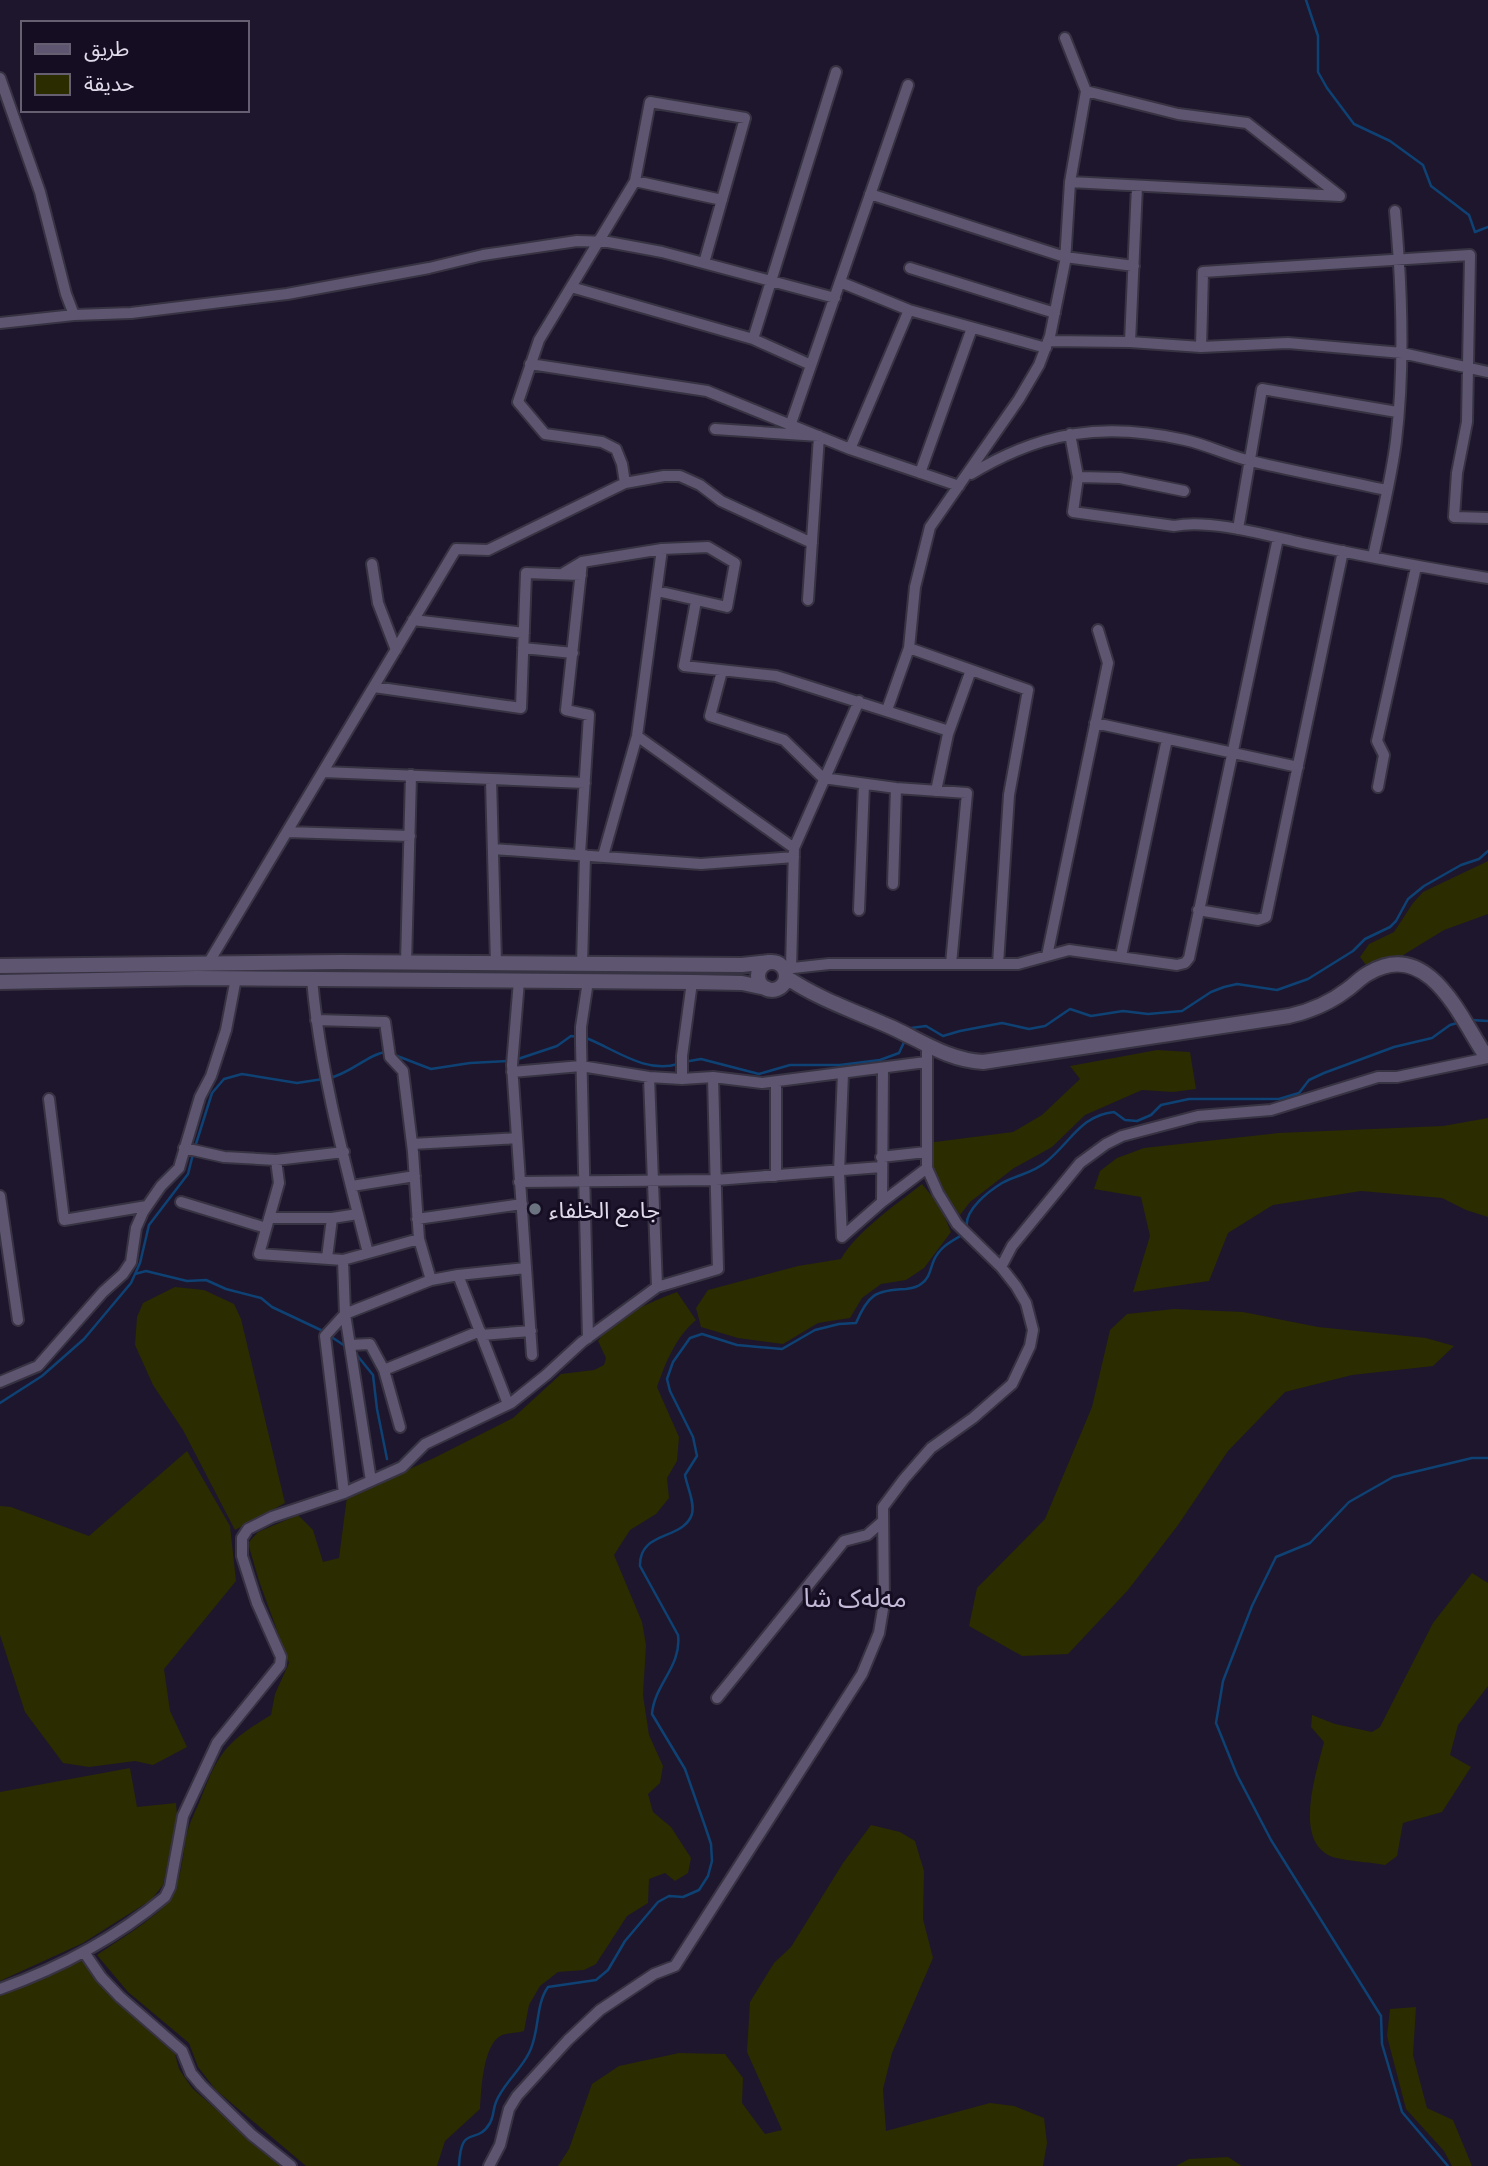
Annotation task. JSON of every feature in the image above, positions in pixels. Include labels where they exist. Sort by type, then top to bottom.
[{"type":"main road","points":[[0,966],[209,962],[742,965],[769,962],[778,963],[814,994],[923,1043],[964,1060],[992,1062],[1289,1016],[1326,1003],[1374,970],[1396,965],[1419,970],[1433,978],[1488,1057]]},
{"type":"main road","points":[[340,979],[344,969],[341,962]]},
{"type":"main road","points":[[361,979],[359,969],[362,962]]},
{"type":"main road","points":[[769,962],[758,974],[760,983],[770,989],[782,985],[787,972]]},
{"type":"main road","points":[[0,982],[236,978],[692,982],[743,983],[814,994]]},
{"type":"street","points":[[887,710],[909,648],[915,587],[926,539],[936,517],[1020,399],[1047,345],[1065,257],[1070,182],[1087,91],[1065,38]]},
{"type":"street","points":[[753,339],[836,72]]},
{"type":"street","points":[[0,78],[40,192],[66,294],[74,315]]},
{"type":"street","points":[[790,426],[908,85]]},
{"type":"street","points":[[1070,182],[1340,195],[1247,123],[1178,114],[1087,91]]},
{"type":"street","points":[[625,483],[620,456],[610,444],[545,434],[518,402],[539,340],[635,181],[650,102],[745,118],[704,263]]},
{"type":"street","points":[[635,181],[722,200]]},
{"type":"street","points":[[1130,342],[1138,186]]},
{"type":"street","points":[[870,194],[1065,257],[1134,266]]},
{"type":"street","points":[[1373,557],[1396,442],[1402,353],[1400,260],[1395,211]]},
{"type":"street","points":[[0,323],[74,315],[131,313],[287,294],[429,268],[483,255],[578,241],[662,252],[835,298]]},
{"type":"street","points":[[1201,347],[1203,272],[1470,255],[1466,434],[1457,473],[1454,517],[1488,518]]},
{"type":"street","points":[[909,268],[1055,313]]},
{"type":"street","points":[[840,282],[909,310],[1047,345],[1130,342],[1201,347],[1288,343],[1402,353],[1488,372]]},
{"type":"street","points":[[571,287],[753,339],[811,365]]},
{"type":"street","points":[[850,449],[909,310]]},
{"type":"street","points":[[920,472],[972,328]]},
{"type":"street","points":[[530,364],[707,391],[850,449],[920,472],[962,482],[988,464],[1011,454],[1070,435],[1105,430],[1140,432],[1187,440],[1250,461],[1386,490]]},
{"type":"street","points":[[1238,530],[1262,389],[1398,412]]},
{"type":"street","points":[[715,429],[819,436]]},
{"type":"street","points":[[1070,435],[1078,477],[1073,512],[1174,526],[1183,524],[1238,530],[1416,567],[1488,578]]},
{"type":"street","points":[[808,600],[819,436]]},
{"type":"street","points":[[209,962],[456,549],[488,550],[625,483],[664,476],[680,476],[701,485],[721,501],[812,543]]},
{"type":"street","points":[[1078,477],[1120,478],[1184,491]]},
{"type":"street","points":[[859,701],[794,852],[787,972],[829,964],[1028,962],[1069,950],[1177,965],[1185,963],[1189,958],[1278,538]]},
{"type":"street","points":[[562,574],[582,562],[662,550],[708,547],[735,563],[727,607],[657,592]]},
{"type":"street","points":[[603,856],[637,736],[662,550]]},
{"type":"street","points":[[1198,910],[1258,920],[1266,917],[1343,551]]},
{"type":"street","points":[[582,562],[566,710],[589,715],[582,855],[582,964]]},
{"type":"street","points":[[372,564],[378,603],[396,650]]},
{"type":"street","points":[[1378,787],[1384,755],[1377,741],[1416,567]]},
{"type":"street","points":[[374,687],[521,708],[526,573],[581,575]]},
{"type":"street","points":[[696,601],[684,666],[776,676],[949,731]]},
{"type":"street","points":[[414,620],[524,633]]},
{"type":"street","points":[[1046,956],[1108,663],[1098,630]]},
{"type":"street","points":[[523,648],[573,653]]},
{"type":"street","points":[[909,648],[1028,690],[1009,795],[998,964]]},
{"type":"street","points":[[936,791],[949,731],[971,670]]},
{"type":"street","points":[[722,671],[709,716],[783,740],[824,778],[896,788],[967,793],[951,964]]},
{"type":"street","points":[[1095,723],[1298,768]]},
{"type":"street","points":[[637,736],[794,852]]},
{"type":"street","points":[[1121,956],[1167,739]]},
{"type":"street","points":[[323,772],[585,783]]},
{"type":"street","points":[[406,962],[411,775]]},
{"type":"street","points":[[491,780],[496,963]]},
{"type":"street","points":[[859,910],[864,784]]},
{"type":"street","points":[[892,884],[896,788]]},
{"type":"street","points":[[287,832],[410,836]]},
{"type":"street","points":[[493,849],[701,864],[794,852]]},
{"type":"street","points":[[0,1382],[38,1366],[131,1262],[136,1228],[147,1206],[161,1186],[179,1168],[200,1097],[211,1076],[226,1030],[236,978]]},
{"type":"street","points":[[313,979],[316,1020],[326,1079],[368,1253]]},
{"type":"street","points":[[519,981],[512,1064],[532,1355]]},
{"type":"street","points":[[588,981],[581,1038],[588,1338]]},
{"type":"street","points":[[682,1079],[682,1056],[692,982]]},
{"type":"street","points":[[316,1020],[385,1022],[389,1052],[403,1071],[419,1238],[431,1280]]},
{"type":"street","points":[[489,2166],[500,2145],[509,2109],[517,2096],[561,2048],[600,2010],[654,1974],[675,1966],[862,1674],[879,1633],[884,1603],[883,1507],[931,1448],[973,1418],[1012,1384],[1020,1372],[1033,1330],[1026,1303],[1001,1267],[957,1224],[938,1193],[927,1168],[926,1062],[923,1043]]},
{"type":"street","points":[[1001,1267],[1012,1246],[1080,1163],[1105,1144],[1122,1136],[1198,1116],[1271,1110],[1378,1077],[1397,1077],[1488,1057]]},
{"type":"street","points":[[512,1064],[581,1066],[649,1077],[713,1077],[762,1083],[926,1062]]},
{"type":"street","points":[[882,1202],[883,1068]]},
{"type":"street","points":[[843,1073],[839,1172],[842,1237],[927,1168]]},
{"type":"street","points":[[649,1077],[657,1287]]},
{"type":"street","points":[[0,1989],[28,1979],[84,1952],[165,1897],[170,1887],[183,1816],[217,1743],[280,1665],[281,1657],[257,1603],[242,1556],[242,1538],[248,1529],[272,1517],[344,1493],[402,1467],[425,1444],[508,1404],[546,1376],[588,1338],[657,1287],[718,1269],[713,1077]]},
{"type":"street","points":[[776,1082],[776,1176]]},
{"type":"street","points":[[49,1099],[64,1220],[147,1206]]},
{"type":"street","points":[[412,1144],[517,1138]]},
{"type":"street","points":[[186,1149],[224,1157],[276,1160],[344,1152]]},
{"type":"street","points":[[519,1181],[716,1180],[839,1172],[926,1152]]},
{"type":"street","points":[[276,1160],[279,1183],[258,1254],[343,1260],[419,1238]]},
{"type":"street","points":[[352,1186],[415,1176]]},
{"type":"street","points":[[0,1196],[19,1320]]},
{"type":"street","points":[[181,1202],[268,1223],[358,1214]]},
{"type":"street","points":[[417,1219],[522,1204]]},
{"type":"street","points":[[327,1258],[332,1218]]},
{"type":"street","points":[[343,1260],[345,1314],[370,1481]]},
{"type":"street","points":[[344,1493],[329,1332],[345,1314],[431,1280],[526,1268]]},
{"type":"street","points":[[458,1275],[508,1404]]},
{"type":"street","points":[[384,1370],[481,1333],[531,1331]]},
{"type":"street","points":[[350,1345],[370,1345],[384,1370],[400,1427]]},
{"type":"street","points":[[717,1698],[844,1541],[867,1535],[882,1522]]},
{"type":"street","points":[[84,1952],[120,1997],[182,2051],[191,2073],[201,2085],[252,2135],[290,2166]]},
{"type":"green space","points":[[1488,861],[1488,914],[1444,930],[1400,957],[1366,965],[1360,957],[1369,944],[1394,932],[1423,892]]},
{"type":"green space","points":[[1157,1050],[1190,1052],[1196,1089],[1173,1092],[1142,1090],[1085,1115],[1052,1147],[1014,1168],[970,1202],[960,1215],[935,1172],[927,1143],[1013,1132],[1042,1115],[1080,1079],[1070,1066]]},
{"type":"green space","points":[[1488,1118],[1488,1217],[1442,1198],[1361,1191],[1273,1205],[1228,1233],[1209,1281],[1133,1292],[1150,1236],[1141,1197],[1094,1189],[1100,1171],[1117,1158],[1144,1148],[1278,1133],[1443,1126]]},
{"type":"green space","points":[[922,1184],[940,1206],[951,1232],[924,1268],[906,1280],[881,1284],[862,1298],[850,1318],[818,1323],[783,1344],[738,1338],[701,1327],[696,1308],[708,1290],[798,1266],[841,1259],[867,1228]]},
{"type":"green space","points":[[175,1287],[204,1290],[234,1304],[241,1319],[285,1503],[235,1530],[183,1430],[153,1385],[135,1345],[137,1317],[143,1303]]},
{"type":"green space","points":[[677,1292],[696,1320],[677,1343],[657,1387],[679,1437],[677,1461],[667,1478],[669,1498],[656,1514],[630,1530],[614,1555],[642,1622],[646,1645],[643,1695],[649,1735],[663,1766],[660,1783],[648,1794],[653,1812],[671,1827],[691,1858],[688,1873],[675,1881],[665,1873],[649,1879],[648,1903],[627,1916],[596,1964],[584,1970],[558,1972],[540,1986],[529,2005],[524,2031],[502,2035],[491,2047],[484,2068],[480,2109],[445,2141],[437,2166],[306,2166],[216,2090],[198,2067],[189,2043],[128,1992],[97,1955],[144,1923],[166,1904],[178,1881],[189,1827],[213,1769],[235,1740],[271,1715],[275,1694],[289,1663],[248,1543],[258,1532],[298,1515],[313,1530],[323,1562],[339,1558],[347,1497],[434,1458],[513,1418],[561,1374],[594,1370],[604,1365],[606,1358],[598,1341],[605,1332],[634,1311]]},
{"type":"green space","points":[[1174,1309],[1243,1312],[1318,1327],[1426,1338],[1454,1346],[1433,1366],[1352,1375],[1285,1392],[1228,1451],[1178,1525],[1128,1590],[1068,1654],[1022,1656],[969,1626],[977,1588],[1045,1519],[1092,1407],[1110,1330],[1127,1314]]},
{"type":"green space","points":[[187,1451],[230,1526],[236,1581],[164,1669],[170,1711],[187,1747],[153,1765],[135,1761],[89,1767],[63,1763],[25,1712],[0,1635],[0,1506],[11,1507],[89,1536]]},
{"type":"green space","points":[[1472,1573],[1488,1583],[1488,1686],[1458,1725],[1450,1755],[1471,1767],[1442,1812],[1403,1823],[1397,1856],[1385,1865],[1330,1856],[1319,1847],[1312,1835],[1310,1820],[1313,1786],[1324,1742],[1311,1727],[1312,1715],[1335,1724],[1372,1732],[1380,1727],[1433,1623]]},
{"type":"green space","points":[[130,1768],[137,1807],[176,1803],[177,1816],[163,1885],[151,1900],[83,1943],[0,1981],[0,1792]]},
{"type":"green space","points":[[871,1825],[900,1832],[915,1841],[924,1871],[923,1919],[933,1958],[892,2053],[883,2089],[886,2131],[990,2103],[1014,2106],[1044,2118],[1047,2143],[1043,2166],[558,2166],[569,2149],[592,2084],[619,2066],[679,2053],[725,2054],[743,2078],[742,2103],[765,2134],[782,2130],[747,2052],[750,2002],[774,1963],[791,1947],[843,1863]]},
{"type":"green space","points":[[82,1959],[115,2001],[175,2054],[179,2069],[192,2088],[280,2166],[0,2166],[0,1996]]},
{"type":"green space","points":[[1416,2007],[1413,2055],[1427,2108],[1453,2120],[1472,2166],[1452,2166],[1444,2151],[1406,2109],[1387,2036],[1390,2009]]},
{"type":"green space","points":[[1228,2157],[1242,2166],[1176,2166],[1189,2159]]},
{"type":"waterway","points":[[1306,0],[1318,36],[1318,72],[1354,124],[1390,141],[1423,165],[1431,186],[1469,215],[1475,232],[1488,227]]},
{"type":"waterway","points":[[909,1031],[911,1028],[926,1026],[943,1036],[1002,1023],[1029,1029],[1045,1026],[1070,1009],[1091,1016],[1123,1011],[1148,1014],[1182,1011],[1211,992],[1237,984],[1277,990],[1308,979],[1353,951],[1365,939],[1390,927],[1408,899],[1424,886],[1461,865],[1479,859],[1488,851]]},
{"type":"waterway","points":[[1471,1020],[1488,1021]]},
{"type":"waterway","points":[[967,1227],[969,1214],[984,1196],[1002,1183],[1041,1166],[1093,1118],[1114,1112],[1125,1120],[1137,1121],[1151,1115],[1161,1105],[1189,1099],[1279,1099],[1299,1093],[1309,1080],[1324,1073],[1394,1047],[1432,1038],[1450,1025],[1461,1022]]},
{"type":"waterway","points":[[515,1060],[557,1046],[571,1036],[579,1037]]},
{"type":"waterway","points":[[586,1038],[642,1063],[654,1066],[678,1064]]},
{"type":"waterway","points":[[684,1062],[701,1059],[759,1074],[790,1065],[840,1065],[880,1060],[899,1053],[905,1040]]},
{"type":"waterway","points":[[329,1078],[344,1073],[372,1056],[386,1052]]},
{"type":"waterway","points":[[392,1054],[431,1069],[508,1061]]},
{"type":"waterway","points":[[195,1147],[212,1093],[224,1079],[242,1074],[297,1083],[323,1079]]},
{"type":"waterway","points":[[0,1403],[42,1376],[84,1339],[131,1283],[140,1263],[149,1225],[188,1174],[193,1154]]},
{"type":"waterway","points":[[459,2166],[460,2153],[466,2139],[485,2130],[499,2095],[529,2053],[541,2002],[548,1987],[596,1980],[608,1970],[625,1941],[658,1902],[669,1896],[683,1897],[699,1890],[708,1876],[712,1861],[711,1844],[685,1769],[652,1714],[657,1694],[676,1656],[678,1635],[640,1566],[646,1546],[687,1523],[693,1509],[685,1475],[697,1456],[693,1437],[670,1391],[667,1379],[673,1362],[690,1338],[702,1334],[737,1345],[782,1349],[815,1330],[856,1323],[874,1296],[887,1291],[914,1288],[924,1282],[939,1252],[962,1235]]},
{"type":"waterway","points":[[135,1274],[146,1271],[187,1281],[206,1280],[226,1289],[261,1298],[272,1307],[325,1332]]},
{"type":"waterway","points":[[330,1336],[345,1346]]},
{"type":"waterway","points":[[356,1354],[373,1375],[387,1459]]},
{"type":"waterway","points":[[1448,2166],[1402,2112],[1382,2044],[1381,2016],[1271,1840],[1237,1775],[1216,1723],[1223,1681],[1252,1606],[1276,1557],[1310,1543],[1349,1502],[1393,1477],[1472,1458],[1488,1458]]},
{"type":"place","name":"جامع الخلفاء","points":[[535,1209]]},
{"type":"district","name":"مەلەک شا","points":[[855,1597]]}]
